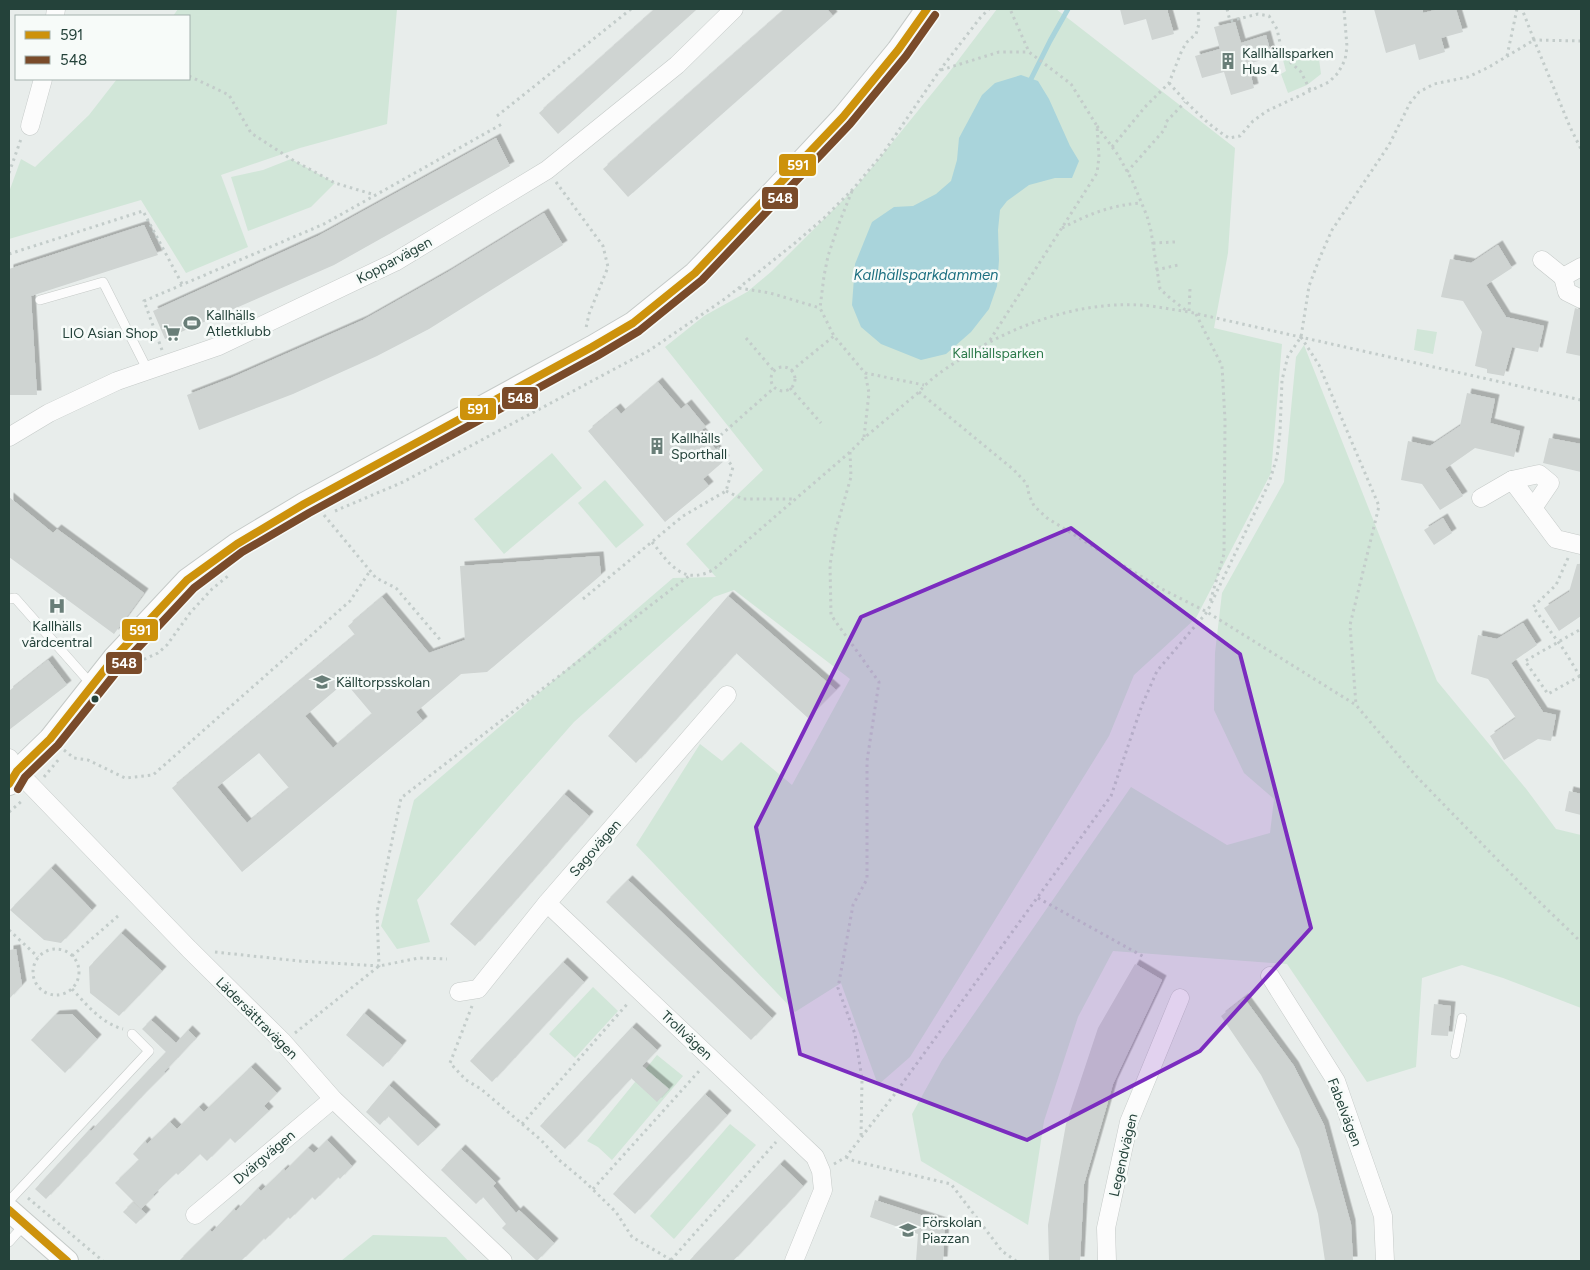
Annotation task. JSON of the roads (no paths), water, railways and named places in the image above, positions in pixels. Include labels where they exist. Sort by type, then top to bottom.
[{"type":"street","name":"Kopparvägen","points":[[9,437],[49,413],[117,381],[219,346],[395,262],[547,170],[677,65],[734,9]]},
{"type":"street","points":[[11,771],[50,739],[114,658],[187,580],[237,544],[304,504],[592,347],[633,323],[661,302],[695,273],[843,116],[898,50],[927,9]]},
{"type":"street","points":[[26,131],[43,80]]},
{"type":"street","points":[[1542,260],[1562,276],[1567,292],[1581,299]]},
{"type":"street","points":[[1562,276],[1581,267]]},
{"type":"street","points":[[1481,498],[1512,480],[1540,474],[1550,483],[1533,508]]},
{"type":"street","points":[[1512,480],[1556,539],[1578,551]]},
{"type":"street","name":"Sagovägen","points":[[459,992],[478,989],[547,903],[727,695]]},
{"type":"street","name":"Lädersättravägen","points":[[11,771],[283,1042],[333,1099],[502,1261]]},
{"type":"street","name":"Trollvägen","points":[[547,903],[815,1157],[821,1172],[823,1190],[794,1261]]},
{"type":"street","name":"Fabelvägen","points":[[1270,976],[1336,1081],[1383,1216],[1385,1261]]},
{"type":"street","name":"Legendvägen","points":[[1107,1261],[1106,1228],[1128,1122],[1180,998]]},
{"type":"street","name":"Dvärgvägen","points":[[195,1215],[333,1099]]},
{"type":"street","points":[[17,1218],[67,1261]]},
{"type":"lane","points":[[40,300],[102,282],[148,371]]},
{"type":"lane","points":[[9,599],[15,598],[92,685]]},
{"type":"lane","points":[[1455,1054],[1462,1018]]},
{"type":"lane","points":[[9,1201],[149,1050],[132,1034]]},
{"type":"lane","points":[[9,1242],[17,1218]]},
{"type":"water","name":"Kallhällsparkdammen","points":[[1021,75],[1038,81],[1049,99],[1070,146],[1079,161],[1072,178],[1055,178],[1029,185],[1007,201],[1000,210],[997,286],[989,309],[971,332],[946,354],[921,360],[881,344],[861,327],[852,305],[855,264],[872,222],[894,207],[913,206],[936,194],[951,181],[957,160],[959,138],[982,95],[995,83]]},
{"type":"waterway","points":[[1031,79],[1068,9]]},
{"type":"place","name":"Kallhällsparken Hus 4","points":[[1228,61]]},
{"type":"place","name":"Kallhälls Atletklubb","points":[[192,323]]},
{"type":"place","name":"LIO Asian Shop","points":[[172,333]]},
{"type":"place","name":"Kallhälls Sporthall","points":[[657,446]]},
{"type":"place","name":"Kallhälls vårdcentral","points":[[57,606]]},
{"type":"place","name":"Källtorpsskolan","points":[[322,682]]},
{"type":"place","name":"Förskolan Piazzan","points":[[908,1230]]},
{"type":"park label","name":"Kallhällsparken","points":[[998,353]]}]
